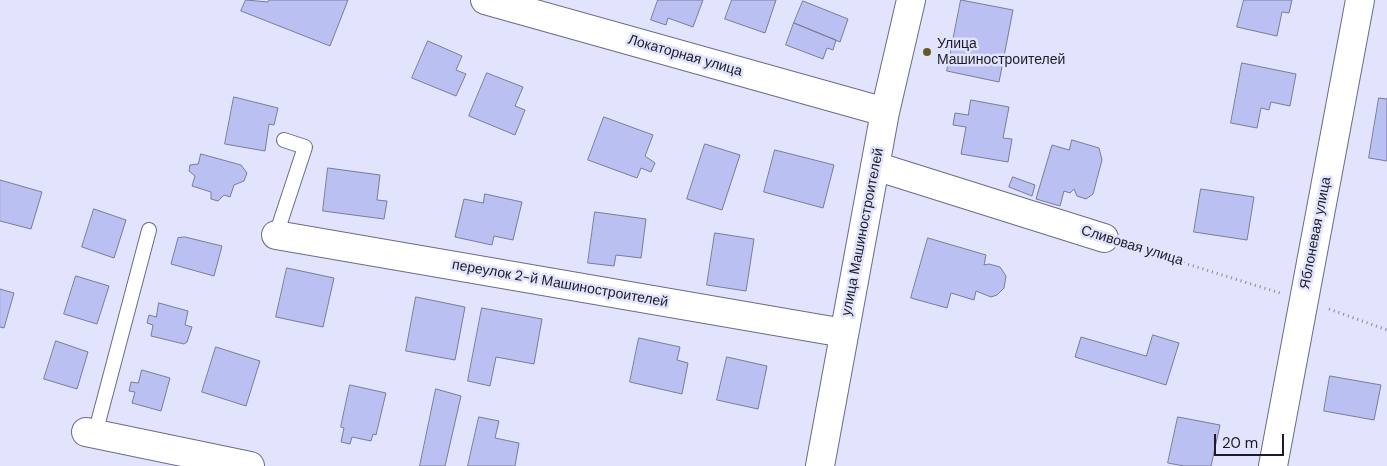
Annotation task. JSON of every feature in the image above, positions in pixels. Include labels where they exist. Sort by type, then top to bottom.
[{"type":"street","name":"Локаторная улица","points":[[485,0],[885,112]]},
{"type":"street","name":"улица Машиностроителей","points":[[820,466],[885,112],[911,0]]},
{"type":"street","name":"Яблоневая улица","points":[[1273,466],[1360,0]]},
{"type":"street","name":"Сливовая улица","points":[[875,166],[1104,238]]},
{"type":"street","name":"переулок 2-й Машиностроителей","points":[[276,235],[844,333]]},
{"type":"street","points":[[91,433],[250,466]]},
{"type":"lane","points":[[276,235],[305,147],[284,140]]},
{"type":"lane","points":[[91,433],[149,230]]},
{"type":"path","name":"Сливовая улица","points":[[1104,238],[1304,300],[1387,330]]},
{"type":"building","points":[[246,0],[268,2],[269,0],[348,0],[330,46],[241,11]]},
{"type":"building","points":[[658,0],[703,0],[693,27],[668,18],[666,25],[651,20]]},
{"type":"building","points":[[732,0],[776,0],[765,33],[725,19]]},
{"type":"building","points":[[961,0],[1013,10],[999,82],[947,71]]},
{"type":"building","points":[[1244,0],[1292,0],[1289,13],[1282,12],[1277,36],[1237,27]]},
{"type":"building","points":[[803,1],[848,19],[840,42],[794,23]]},
{"type":"building","points":[[794,23],[836,40],[833,50],[827,48],[823,59],[786,45]]},
{"type":"building","points":[[428,41],[462,56],[456,70],[466,74],[456,96],[412,78]]},
{"type":"building","points":[[1242,63],[1296,74],[1290,106],[1271,102],[1269,110],[1261,108],[1257,128],[1231,123]]},
{"type":"building","points":[[487,73],[523,87],[515,106],[525,110],[515,135],[469,116]]},
{"type":"building","points":[[234,97],[278,108],[274,125],[269,124],[265,151],[225,144]]},
{"type":"building","points":[[1379,98],[1387,99],[1387,161],[1369,158]]},
{"type":"building","points":[[971,100],[1009,107],[1003,138],[1012,139],[1008,162],[961,154],[966,127],[953,125],[955,113],[968,115]]},
{"type":"building","points":[[604,117],[653,135],[645,156],[655,163],[651,172],[641,168],[637,178],[588,160]]},
{"type":"building","points":[[1072,140],[1099,148],[1102,160],[1093,194],[1086,199],[1077,196],[1074,189],[1070,193],[1064,191],[1060,206],[1036,199],[1052,145],[1069,150]]},
{"type":"building","points":[[705,144],[740,155],[722,210],[687,199]]},
{"type":"building","points":[[775,150],[834,165],[823,208],[764,192]]},
{"type":"building","points":[[201,154],[241,165],[247,173],[244,181],[234,185],[230,197],[224,195],[218,201],[211,199],[211,192],[192,186],[195,176],[189,171],[190,165],[198,164]]},
{"type":"building","points":[[328,168],[380,175],[377,200],[387,201],[384,219],[323,211]]},
{"type":"building","points":[[1013,177],[1035,185],[1032,196],[1009,187]]},
{"type":"building","points":[[0,180],[42,192],[31,229],[0,221]]},
{"type":"building","points":[[1201,189],[1254,197],[1247,240],[1194,232]]},
{"type":"building","points":[[485,194],[522,202],[513,240],[494,236],[492,245],[455,237],[464,199],[483,203]]},
{"type":"building","points":[[94,209],[126,220],[114,258],[82,247]]},
{"type":"building","points":[[595,212],[646,219],[641,258],[616,255],[614,266],[588,263]]},
{"type":"building","points":[[715,233],[754,239],[746,291],[707,285]]},
{"type":"building","points":[[185,237],[222,246],[214,276],[171,264],[178,238]]},
{"type":"building","points":[[928,238],[986,255],[984,265],[989,264],[1000,267],[1006,276],[1004,288],[997,295],[991,297],[976,291],[974,300],[951,293],[947,308],[911,298]]},
{"type":"building","points":[[287,268],[334,278],[323,327],[276,317]]},
{"type":"building","points":[[76,276],[109,286],[97,324],[64,314]]},
{"type":"building","points":[[0,289],[14,293],[4,328],[0,327]]},
{"type":"building","points":[[416,297],[465,307],[455,360],[406,351]]},
{"type":"building","points":[[159,303],[188,311],[185,325],[192,327],[187,342],[184,344],[151,336],[153,325],[147,323],[149,315],[156,317]]},
{"type":"building","points":[[482,308],[542,319],[534,364],[496,357],[490,386],[468,381]]},
{"type":"building","points":[[1153,335],[1179,343],[1166,385],[1075,357],[1081,337],[1146,356]]},
{"type":"building","points":[[639,338],[680,347],[677,360],[688,363],[682,394],[630,382]]},
{"type":"building","points":[[56,341],[88,352],[77,389],[44,379]]},
{"type":"building","points":[[216,347],[260,361],[246,406],[202,392]]},
{"type":"building","points":[[727,357],[767,366],[758,409],[717,400]]},
{"type":"building","points":[[142,370],[170,378],[161,411],[132,403],[135,392],[129,391],[131,382],[138,383]]},
{"type":"building","points":[[1330,376],[1381,385],[1374,420],[1324,411]]},
{"type":"building","points":[[350,385],[386,393],[376,435],[373,434],[371,441],[352,437],[350,444],[341,442],[344,428],[341,427]]},
{"type":"building","points":[[436,389],[461,396],[445,466],[420,466]]},
{"type":"building","points":[[479,417],[499,421],[495,438],[519,443],[515,466],[468,466]]},
{"type":"building","points":[[1178,417],[1220,425],[1211,466],[1184,466],[1168,463]]},
{"type":"place","name":"Улица Машиностроителей","points":[[927,52]]}]
